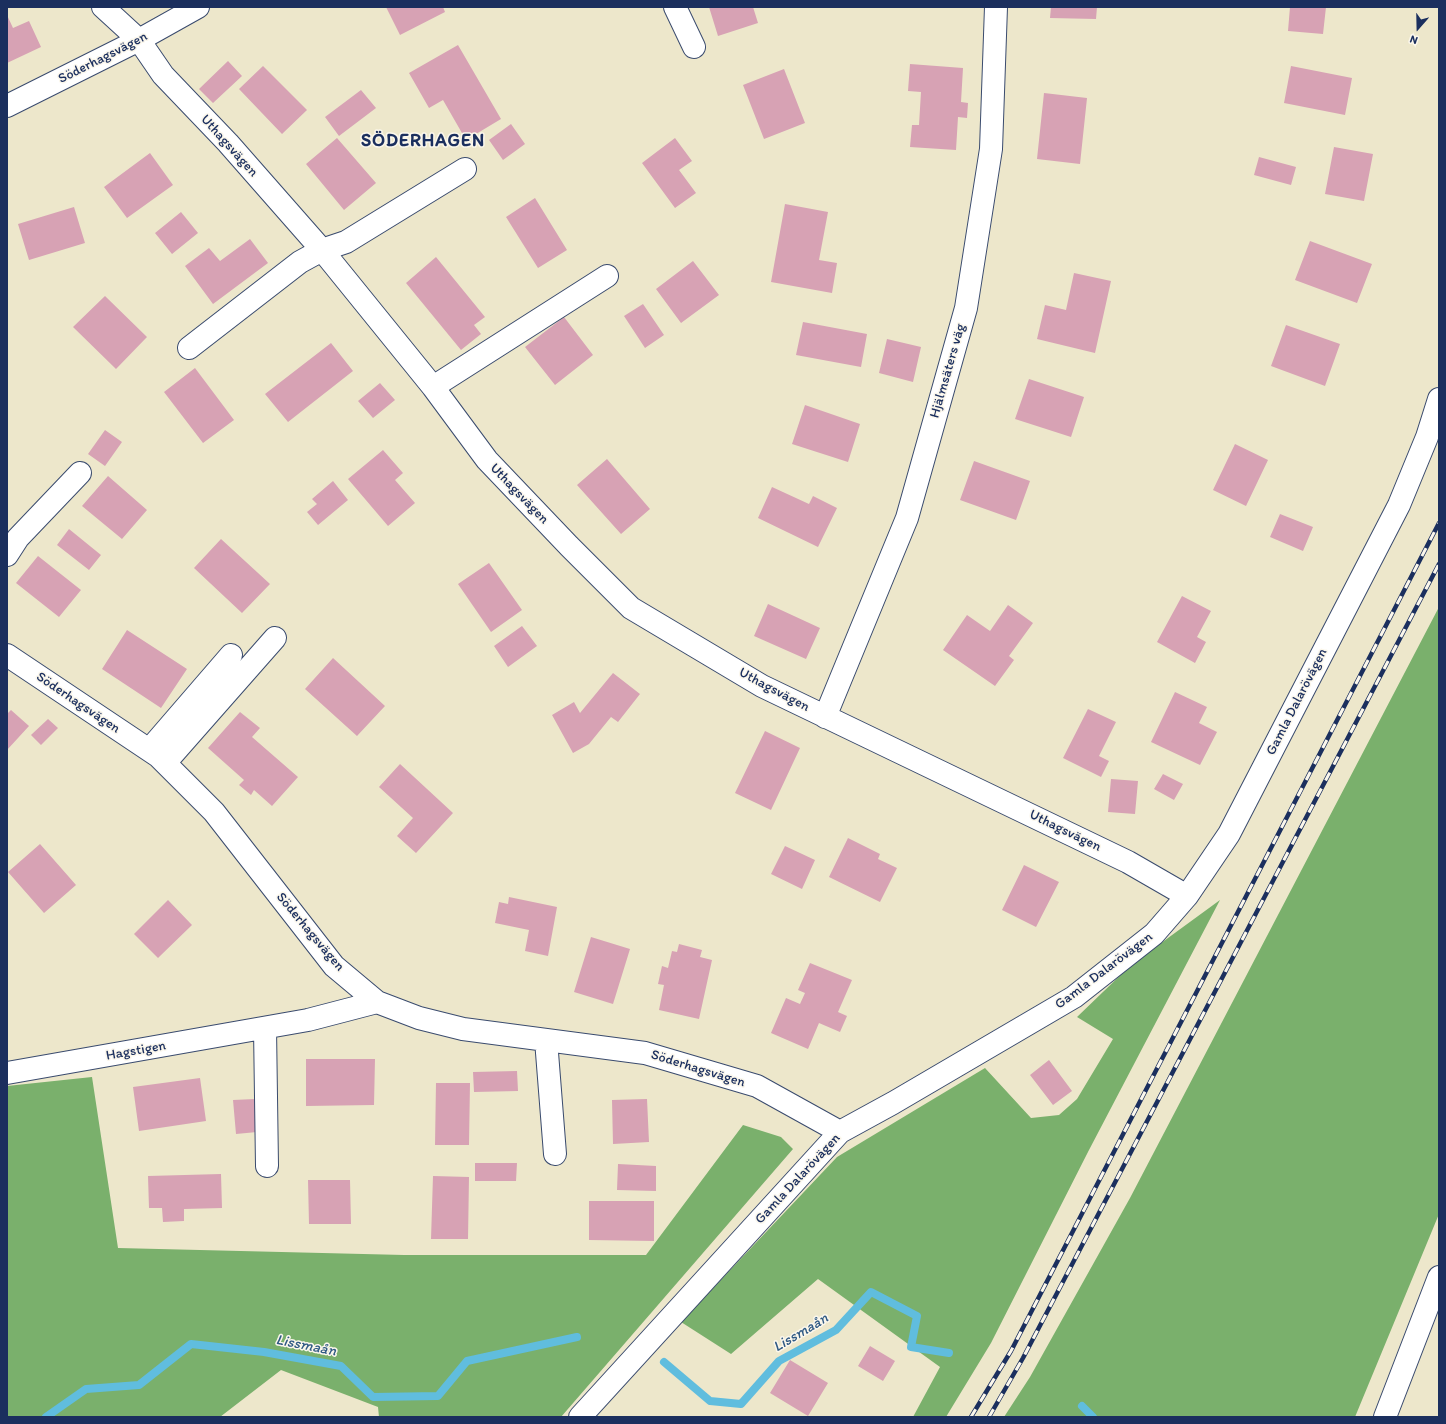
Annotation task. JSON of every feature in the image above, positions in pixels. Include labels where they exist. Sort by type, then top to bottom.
[{"type":"street","name":"Uthagsvägen","points":[[103,7],[139,40],[162,75],[228,143],[322,250],[433,387],[487,460],[569,546],[631,608],[762,686],[1128,862],[1187,896]]},
{"type":"street","name":"Söderhagsvägen","points":[[7,106],[139,40],[198,7]]},
{"type":"street","points":[[675,7],[694,47]]},
{"type":"street","name":"Hjälmsäters väg","points":[[825,717],[907,518],[966,308],[991,149],[996,7]]},
{"type":"street","points":[[189,348],[300,262],[322,250],[346,242],[465,170]]},
{"type":"street","points":[[433,387],[607,276]]},
{"type":"street","name":"Gamla Dalarövägen","points":[[580,1417],[840,1132],[893,1103],[1074,997],[1154,934],[1187,896],[1230,834],[1399,504],[1427,437],[1439,399]]},
{"type":"street","points":[[7,554],[18,538],[80,473]]},
{"type":"street","points":[[157,756],[275,638]]},
{"type":"street","name":"Söderhagsvägen","points":[[7,655],[157,756],[214,812],[334,966],[377,1002],[419,1018],[463,1029],[645,1053],[757,1086],[840,1132]]},
{"type":"street","points":[[157,756],[231,655]]},
{"type":"street","name":"Hagstigen","points":[[7,1073],[308,1020],[377,1002]]},
{"type":"street","points":[[265,1028],[267,1166]]},
{"type":"street","points":[[546,1040],[554,1154]]},
{"type":"street","points":[[1388,1411],[1439,1277]]},
{"type":"green space","points":[[1439,607],[1439,1214],[1355,1417],[1004,1417],[1030,1377],[1130,1198]]},
{"type":"green space","points":[[1220,900],[1089,1150],[991,1343],[946,1417],[913,1417],[940,1367],[818,1279],[731,1354],[681,1322],[837,1157],[985,1068],[1031,1118],[1059,1115],[1077,1099],[1113,1039],[1077,1017],[1131,965]]},
{"type":"green space","points":[[92,1077],[118,1248],[404,1255],[646,1255],[743,1125],[781,1137],[793,1149],[561,1417],[379,1417],[378,1407],[281,1370],[220,1417],[7,1417],[7,1086]]},
{"type":"building","points":[[386,7],[443,7],[445,12],[400,35]]},
{"type":"building","points":[[709,7],[753,7],[758,23],[718,36]]},
{"type":"building","points":[[1051,7],[1097,7],[1096,19],[1050,18]]},
{"type":"building","points":[[1290,7],[1326,7],[1323,34],[1288,31]]},
{"type":"building","points":[[7,15],[13,28],[29,21],[41,47],[7,63]]},
{"type":"building","points":[[458,45],[501,119],[466,140],[443,100],[429,108],[409,73]]},
{"type":"building","points":[[228,61],[242,76],[213,103],[199,89]]},
{"type":"building","points":[[910,64],[963,68],[961,102],[968,103],[967,118],[958,117],[956,150],[910,147],[912,125],[919,125],[921,92],[908,91]]},
{"type":"building","points":[[263,66],[307,110],[282,134],[239,89]]},
{"type":"building","points":[[1291,66],[1352,78],[1345,115],[1284,103]]},
{"type":"building","points":[[784,69],[805,123],[764,139],[743,85]]},
{"type":"building","points":[[361,90],[376,108],[339,136],[325,117]]},
{"type":"building","points":[[1044,93],[1087,98],[1080,164],[1037,159]]},
{"type":"building","points":[[511,124],[525,144],[503,160],[489,140]]},
{"type":"building","points":[[337,138],[376,183],[344,210],[306,164]]},
{"type":"building","points":[[675,138],[692,161],[679,170],[696,193],[675,208],[642,163]]},
{"type":"building","points":[[1334,147],[1373,154],[1364,201],[1325,194]]},
{"type":"building","points":[[150,153],[173,185],[127,218],[104,187]]},
{"type":"building","points":[[1259,157],[1296,167],[1291,185],[1254,175]]},
{"type":"building","points":[[535,198],[567,250],[538,268],[506,217]]},
{"type":"building","points":[[785,204],[828,212],[819,260],[837,263],[832,293],[771,282]]},
{"type":"building","points":[[74,207],[85,243],[29,260],[18,224]]},
{"type":"building","points":[[181,212],[198,233],[172,254],[155,233]]},
{"type":"building","points":[[250,239],[268,263],[213,304],[185,266],[209,248],[220,261]]},
{"type":"building","points":[[1310,241],[1372,264],[1357,303],[1295,280]]},
{"type":"building","points":[[436,257],[485,317],[474,325],[481,334],[461,350],[406,283]]},
{"type":"building","points":[[693,261],[719,295],[681,323],[656,289]]},
{"type":"building","points":[[1074,273],[1111,281],[1095,353],[1037,339],[1045,305],[1066,310]]},
{"type":"building","points":[[105,296],[147,337],[116,369],[73,327]]},
{"type":"building","points":[[643,304],[664,335],[645,348],[624,316]]},
{"type":"building","points":[[564,317],[593,355],[555,385],[525,347]]},
{"type":"building","points":[[803,322],[867,334],[861,367],[796,355]]},
{"type":"building","points":[[1286,325],[1340,344],[1325,386],[1271,366]]},
{"type":"building","points":[[887,339],[921,347],[913,382],[879,373]]},
{"type":"building","points":[[331,343],[353,371],[288,422],[265,394]]},
{"type":"building","points":[[195,368],[234,420],[203,443],[164,392]]},
{"type":"building","points":[[1029,379],[1084,397],[1071,437],[1015,419]]},
{"type":"building","points":[[380,383],[395,400],[373,418],[358,401]]},
{"type":"building","points":[[805,405],[860,424],[848,462],[792,444]]},
{"type":"building","points":[[105,430],[122,442],[105,466],[88,454]]},
{"type":"building","points":[[1235,444],[1268,460],[1246,506],[1213,490]]},
{"type":"building","points":[[383,450],[403,473],[395,480],[415,503],[388,526],[348,479]]},
{"type":"building","points":[[607,459],[650,509],[621,534],[577,485]]},
{"type":"building","points":[[974,461],[1030,481],[1016,520],[960,500]]},
{"type":"building","points":[[108,476],[147,510],[122,539],[82,506]]},
{"type":"building","points":[[333,481],[348,500],[318,525],[307,512],[317,504],[312,499]]},
{"type":"building","points":[[772,487],[809,504],[813,496],[837,508],[818,547],[758,518]]},
{"type":"building","points":[[1280,514],[1313,527],[1303,551],[1270,537]]},
{"type":"building","points":[[69,529],[101,555],[89,570],[57,545]]},
{"type":"building","points":[[221,539],[270,584],[242,613],[194,568]]},
{"type":"building","points":[[38,556],[81,590],[59,617],[16,583]]},
{"type":"building","points":[[489,563],[522,610],[491,632],[458,584]]},
{"type":"building","points":[[1182,596],[1211,611],[1197,637],[1206,642],[1195,663],[1157,642]]},
{"type":"building","points":[[768,604],[820,628],[806,659],[754,636]]},
{"type":"building","points":[[1008,605],[1033,623],[1009,656],[1014,660],[995,686],[943,650],[967,615],[990,631]]},
{"type":"building","points":[[522,626],[537,646],[508,667],[494,646]]},
{"type":"building","points":[[127,630],[187,669],[161,708],[102,669]]},
{"type":"building","points":[[333,658],[385,706],[357,736],[305,689]]},
{"type":"building","points":[[613,673],[640,694],[618,722],[611,717],[589,744],[573,753],[552,715],[574,702],[580,713]]},
{"type":"building","points":[[1175,692],[1207,707],[1199,723],[1217,732],[1200,765],[1151,742]]},
{"type":"building","points":[[1088,709],[1116,722],[1099,756],[1109,761],[1101,777],[1063,758]]},
{"type":"building","points":[[11,710],[29,726],[7,750],[7,714]]},
{"type":"building","points":[[240,712],[260,728],[252,737],[298,777],[272,806],[254,790],[251,795],[239,785],[244,780],[208,748]]},
{"type":"building","points":[[48,719],[58,728],[41,745],[31,735]]},
{"type":"building","points":[[765,731],[800,748],[771,810],[735,793]]},
{"type":"building","points":[[400,764],[453,813],[416,853],[397,836],[413,818],[379,787]]},
{"type":"building","points":[[1163,774],[1183,784],[1174,800],[1154,789]]},
{"type":"building","points":[[1111,779],[1138,781],[1135,814],[1108,812]]},
{"type":"building","points":[[848,838],[880,854],[878,859],[897,868],[880,902],[829,877]]},
{"type":"building","points":[[40,844],[76,885],[44,913],[8,872]]},
{"type":"building","points":[[785,846],[815,860],[802,889],[771,874]]},
{"type":"building","points":[[1024,865],[1059,882],[1036,927],[1002,910]]},
{"type":"building","points":[[509,897],[557,907],[548,956],[525,951],[529,930],[495,923],[499,902],[508,904]]},
{"type":"building","points":[[168,900],[192,925],[158,958],[134,934]]},
{"type":"building","points":[[591,937],[630,949],[613,1004],[574,992]]},
{"type":"building","points":[[679,944],[702,950],[700,957],[712,960],[699,1019],[659,1010],[664,985],[658,984],[662,966],[668,968],[672,951],[677,952]]},
{"type":"building","points":[[810,963],[852,980],[838,1012],[847,1016],[840,1032],[819,1023],[808,1049],[771,1033],[786,998],[800,1004],[805,993],[798,990]]},
{"type":"building","points":[[306,1059],[375,1059],[374,1105],[306,1106]]},
{"type":"building","points":[[1049,1060],[1072,1091],[1053,1105],[1030,1075]]},
{"type":"building","points":[[517,1071],[518,1091],[474,1092],[473,1072]]},
{"type":"building","points":[[200,1078],[206,1121],[139,1131],[133,1087]]},
{"type":"building","points":[[436,1083],[470,1083],[469,1145],[435,1145]]},
{"type":"building","points":[[255,1099],[257,1132],[236,1134],[233,1100]]},
{"type":"building","points":[[647,1099],[649,1142],[613,1144],[612,1100]]},
{"type":"building","points":[[475,1163],[517,1163],[516,1181],[475,1181]]},
{"type":"building","points":[[618,1164],[656,1166],[656,1191],[617,1190]]},
{"type":"building","points":[[221,1174],[222,1208],[184,1209],[184,1221],[163,1222],[162,1208],[149,1208],[148,1176]]},
{"type":"building","points":[[433,1176],[469,1177],[468,1239],[431,1239]]},
{"type":"building","points":[[308,1180],[350,1180],[351,1224],[309,1224]]},
{"type":"building","points":[[589,1201],[654,1201],[654,1241],[589,1240]]},
{"type":"building","points":[[870,1346],[895,1361],[883,1381],[858,1366]]},
{"type":"building","points":[[790,1360],[828,1383],[808,1416],[770,1393]]},
{"type":"waterway","name":"Lissmaån","points":[[664,1362],[710,1401],[741,1404],[779,1361],[836,1330],[871,1292],[917,1316],[911,1347],[949,1353]]},
{"type":"waterway","name":"Lissmaån","points":[[46,1417],[86,1389],[139,1385],[191,1344],[264,1352],[341,1366],[373,1397],[438,1396],[467,1361],[577,1337]]},
{"type":"waterway","name":"Lissmaån","points":[[1082,1406],[1093,1417]]},
{"type":"railway","points":[[971,1417],[1011,1351],[1439,523]]},
{"type":"railway","points":[[989,1417],[1023,1358],[1439,564]]},
{"type":"district","name":"SÖDERHAGEN","points":[[423,141]]}]
